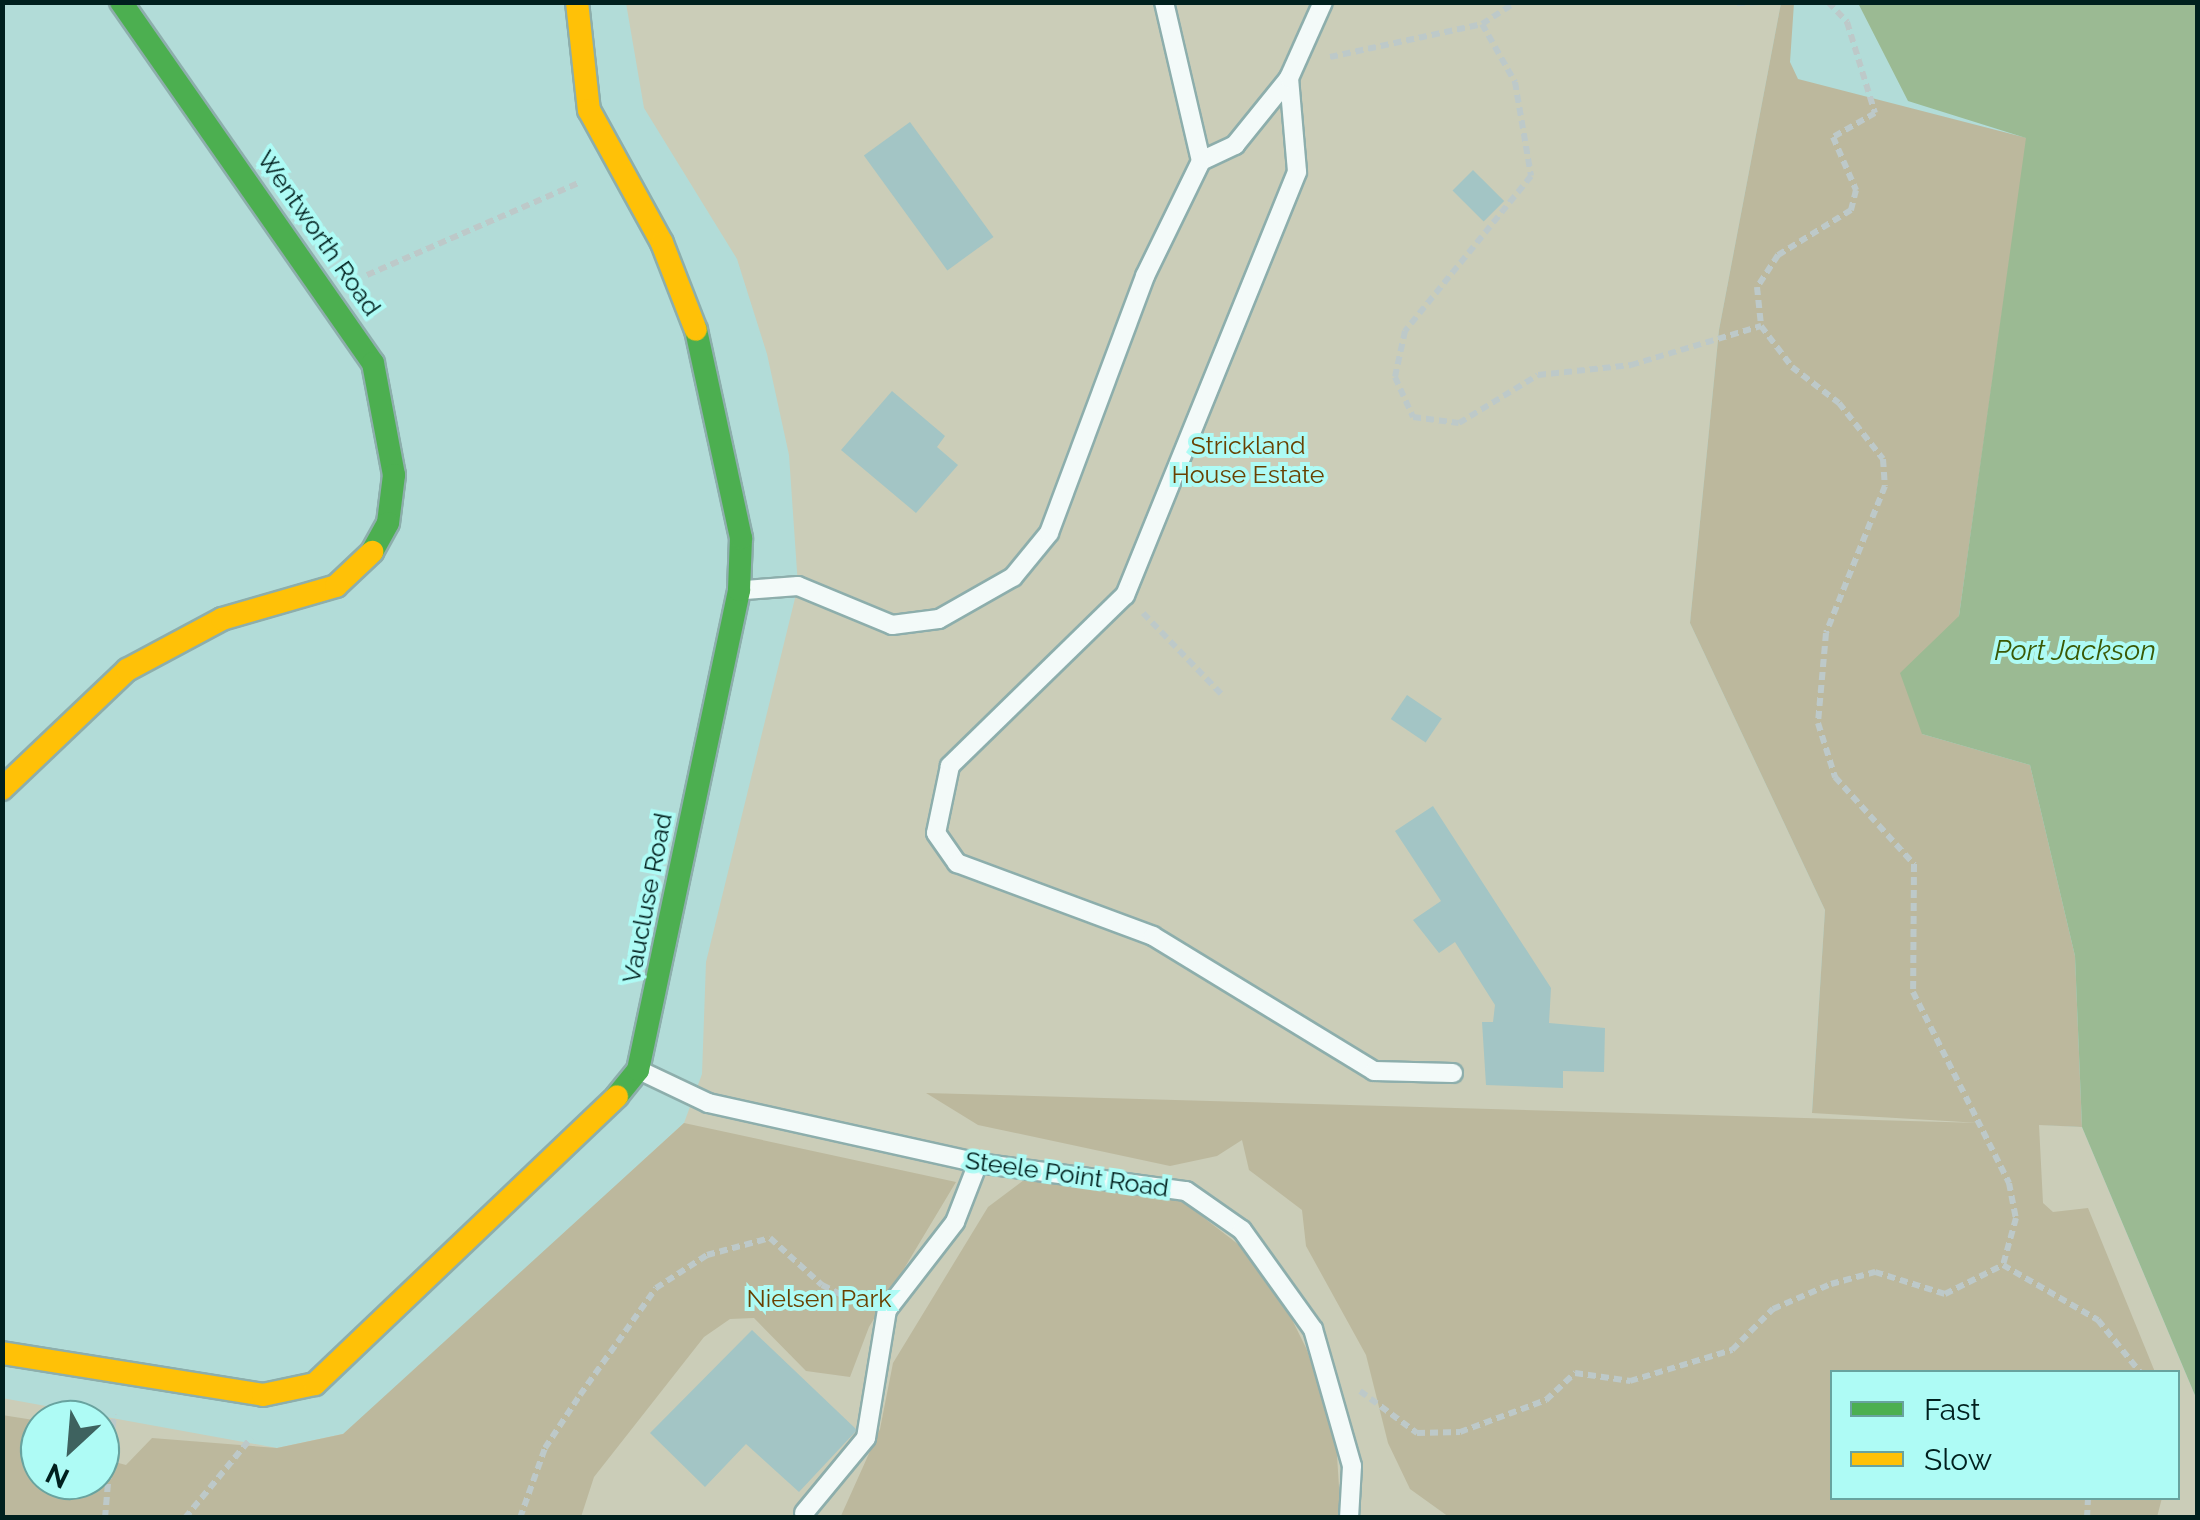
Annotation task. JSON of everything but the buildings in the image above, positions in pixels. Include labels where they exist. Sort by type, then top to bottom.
[{"type":"street","name":"Wentworth Road","points":[[2,790],[127,670],[222,620],[336,586],[365,566],[388,523],[388,412],[374,363],[330,292],[121,2]]},
{"type":"street","name":"Vaucluse Road","points":[[576,2],[589,110],[669,259],[711,368],[737,495],[739,590],[638,1070]]},
{"type":"street","points":[[2,1353],[263,1394],[315,1384],[535,1182],[638,1070]]},
{"type":"lane","points":[[739,590],[798,586],[892,625],[975,605],[1012,578],[1049,533],[1146,276],[1201,161],[1164,2]]},
{"type":"lane","points":[[1201,161],[1235,145],[1290,78],[1323,2]]},
{"type":"lane","points":[[1290,78],[1297,172],[1125,594],[950,766],[936,833],[957,863],[1153,936],[1374,1071],[1454,1073]]},
{"type":"lane","name":"Steele Point Road","points":[[638,1070],[708,1103],[978,1163],[1186,1191],[1242,1230],[1313,1329],[1352,1466],[1349,1518]]},
{"type":"lane","points":[[804,1513],[866,1438],[887,1310],[955,1222],[978,1163]]},
{"type":"path","points":[[1290,78],[1316,59],[1482,24],[1516,2]]},
{"type":"path","points":[[1737,2],[1770,2]]},
{"type":"path","points":[[1352,1387],[1417,1433],[1460,1432],[1546,1400],[1575,1373],[1630,1381],[1732,1350],[1773,1309],[1831,1284],[1875,1272],[1946,1294],[2003,1265],[2016,1218],[2009,1183],[1912,992],[1914,864],[1835,776],[1818,723],[1826,633],[1885,486],[1884,459],[1762,326],[1757,287],[1778,255],[1851,210],[1856,190],[1834,136],[1875,113],[1847,22],[1828,2]]},
{"type":"path","points":[[1482,24],[1515,82],[1531,176],[1405,331],[1394,377],[1413,417],[1459,423],[1538,375],[1632,366],[1762,326]]},
{"type":"path","points":[[330,292],[584,181]]},
{"type":"path","points":[[1125,594],[1224,697]]},
{"type":"path","points":[[520,1518],[546,1448],[656,1288],[707,1255],[770,1238],[822,1285],[887,1310]]},
{"type":"path","points":[[2003,1265],[2098,1320],[2138,1370]]},
{"type":"path","points":[[185,1518],[254,1434]]},
{"type":"green space","name":"Strickland House Estate","points":[[626,3],[1781,3],[1719,330],[1690,623],[1825,910],[1812,1112],[2082,1127],[2197,1400],[2197,1517],[3,1517],[2,1398],[20,1401],[20,1500],[120,1500],[120,1419],[277,1448],[347,1433],[684,1123],[702,1074],[706,962],[798,586],[789,455],[767,354],[737,259],[644,108]]},
{"type":"green space","points":[[1781,3],[1794,3],[1790,62],[1798,79],[2027,138],[1959,616],[1922,734],[2030,765],[2075,956],[2082,1127],[2039,1125],[2043,1203],[2053,1212],[2088,1208],[2154,1370],[1830,1370],[1830,1500],[2161,1500],[2157,1517],[1449,1517],[1410,1489],[1388,1443],[1366,1355],[1306,1246],[1302,1210],[1249,1170],[1242,1140],[1217,1156],[1170,1166],[978,1125],[926,1093],[1980,1123],[1812,1113],[1825,910],[1690,623],[1719,330]]},
{"type":"green space","name":"Nielsen Park","points":[[684,1123],[956,1182],[869,1327],[850,1377],[806,1371],[754,1318],[730,1319],[704,1337],[594,1477],[581,1517],[3,1517],[2,1415],[20,1418],[20,1500],[120,1500],[120,1463],[126,1465],[152,1438],[277,1448],[343,1434]]},
{"type":"green space","points":[[1024,1180],[1177,1197],[1265,1265],[1307,1350],[1336,1440],[1341,1518],[840,1518],[880,1429],[893,1363],[988,1207]]},
{"type":"water","name":"Port Jackson","points":[[1858,3],[2197,3],[2197,1400],[2082,1127],[2075,956],[2030,765],[1922,734],[1900,673],[1959,616],[2026,138],[1908,101]]},
{"type":"traffic: fast","points":[[121,2],[373,363],[394,475],[388,523],[372,552]]},
{"type":"traffic: fast","points":[[617,1096],[638,1070],[739,590],[741,538],[696,330]]},
{"type":"traffic: slow","points":[[577,2],[589,110],[662,243],[696,330]]},
{"type":"traffic: slow","points":[[2,789],[127,670],[222,619],[336,586],[372,552]]},
{"type":"traffic: slow","points":[[2,1353],[263,1395],[315,1384],[617,1096]]}]
